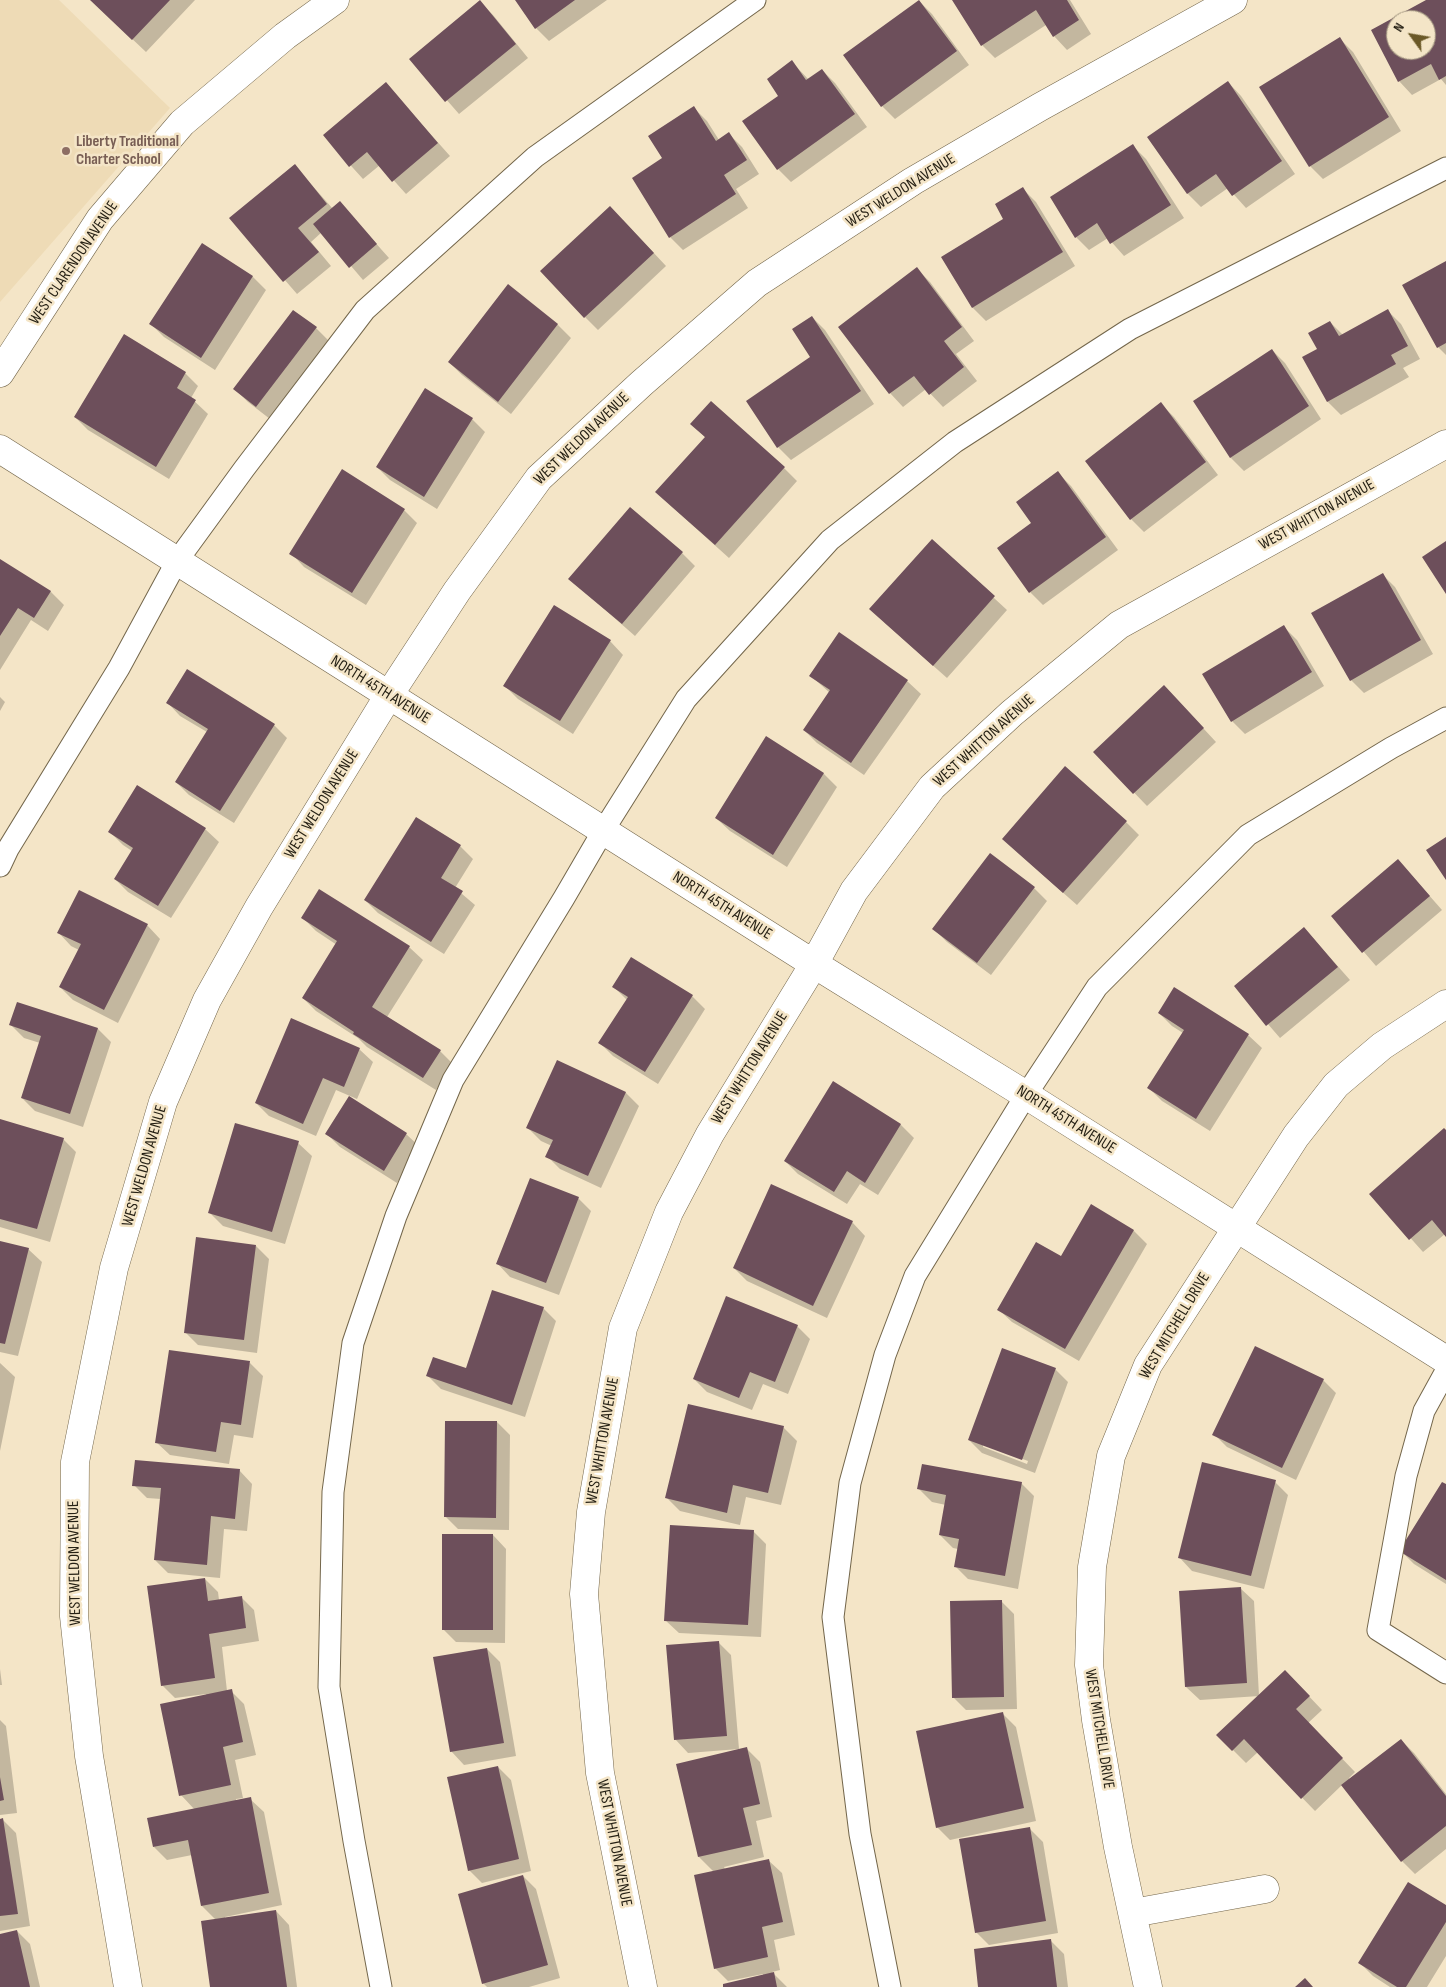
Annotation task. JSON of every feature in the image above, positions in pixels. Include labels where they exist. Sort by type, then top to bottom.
[{"type":"street","name":"WEST CLARENDON AVENUE","points":[[0,373],[100,219],[182,123],[285,36],[335,0]]},
{"type":"street","name":"WEST WELDON AVENUE","points":[[128,1987],[89,1756],[74,1616],[75,1462],[114,1268],[163,1102],[208,1000],[259,907],[389,695],[457,591],[539,478],[642,383],[757,283],[922,176],[1048,102],[1233,0]]},
{"type":"street","name":"WEST WHITTON AVENUE","points":[[643,1987],[600,1772],[584,1594],[591,1512],[623,1328],[669,1212],[710,1134],[814,964],[854,891],[932,786],[1012,714],[1119,625],[1446,444]]},
{"type":"street","name":"NORTH 45TH AVENUE","points":[[0,449],[814,964],[1026,1095],[1446,1360]]},
{"type":"street","name":"WEST MITCHELL DRIVE","points":[[1148,1987],[1118,1847],[1096,1720],[1089,1665],[1092,1567],[1111,1456],[1148,1365],[1296,1136],[1336,1085],[1382,1046],[1446,1004]]},
{"type":"street","points":[[1133,1913],[1265,1888]]},
{"type":"lane","points":[[0,866],[8,849],[119,668],[177,562],[244,469],[365,310],[535,157],[755,0]]},
{"type":"lane","points":[[381,1987],[354,1841],[329,1687],[333,1492],[353,1343],[396,1216],[453,1080],[603,831],[686,699],[830,540],[955,442],[1130,329],[1446,168]]},
{"type":"lane","points":[[890,1987],[860,1834],[833,1617],[850,1484],[885,1355],[915,1276],[1026,1095],[1097,987],[1248,835],[1391,748],[1446,718]]},
{"type":"lane","points":[[1446,1371],[1424,1411],[1406,1476],[1378,1630],[1446,1673]]},
{"type":"shaded area","name":"Liberty Traditional Charter School","points":[[0,0],[59,0],[170,108],[0,302]]},
{"type":"building","points":[[90,0],[170,0],[132,40]]},
{"type":"building","points":[[480,0],[516,44],[445,102],[409,59]]},
{"type":"building","points":[[515,0],[575,0],[535,29]]},
{"type":"building","points":[[919,0],[957,51],[881,107],[843,55]]},
{"type":"building","points":[[952,0],[1067,0],[1079,20],[1053,37],[1036,10],[981,46]]},
{"type":"building","points":[[1426,0],[1446,0],[1446,76],[1439,80],[1431,64],[1398,82],[1387,60],[1436,60],[1436,10],[1408,10]]},
{"type":"building","points":[[1386,22],[1386,59],[1371,30]]},
{"type":"building","points":[[1340,37],[1389,117],[1309,167],[1259,87]]},
{"type":"building","points":[[792,60],[806,80],[822,69],[855,114],[777,170],[742,121],[778,96],[767,79]]},
{"type":"building","points":[[1228,81],[1282,161],[1232,196],[1216,174],[1187,194],[1147,137]]},
{"type":"building","points":[[386,82],[438,143],[392,182],[367,152],[349,167],[323,135]]},
{"type":"building","points":[[694,106],[716,141],[729,132],[747,160],[724,175],[736,194],[669,238],[632,178],[662,158],[648,136]]},
{"type":"building","points":[[1133,144],[1171,205],[1110,244],[1097,223],[1075,238],[1050,197]]},
{"type":"building","points":[[295,164],[327,204],[298,228],[319,252],[283,282],[229,218]]},
{"type":"building","points":[[1023,187],[1063,252],[972,308],[941,257],[1003,219],[995,204]]},
{"type":"building","points":[[340,201],[377,244],[349,268],[313,224]]},
{"type":"building","points":[[610,206],[654,253],[584,318],[540,271]]},
{"type":"building","points":[[202,243],[253,276],[201,358],[149,324]]},
{"type":"building","points":[[1446,261],[1446,343],[1437,348],[1402,285]]},
{"type":"building","points":[[917,267],[962,327],[944,341],[964,367],[929,395],[914,376],[889,394],[838,327]]},
{"type":"building","points":[[508,284],[558,324],[498,402],[448,362]]},
{"type":"building","points":[[1388,309],[1408,346],[1391,355],[1396,364],[1327,402],[1302,357],[1317,349],[1308,333],[1330,321],[1339,336]]},
{"type":"building","points":[[293,310],[317,327],[256,407],[233,389]]},
{"type":"building","points":[[812,316],[861,391],[777,448],[746,401],[810,357],[792,329]]},
{"type":"building","points":[[124,334],[186,372],[177,388],[196,400],[156,467],[74,417]]},
{"type":"building","points":[[1272,349],[1309,406],[1230,458],[1193,401]]},
{"type":"building","points":[[425,388],[473,418],[424,497],[376,467]]},
{"type":"building","points":[[711,401],[785,467],[715,545],[655,492],[705,437],[690,424]]},
{"type":"building","points":[[1161,402],[1206,462],[1130,520],[1085,461]]},
{"type":"building","points":[[342,469],[405,509],[352,593],[289,554]]},
{"type":"building","points":[[1058,471],[1106,537],[1029,593],[997,548],[1031,523],[1016,502]]},
{"type":"building","points":[[630,507],[683,552],[622,624],[568,579]]},
{"type":"building","points":[[932,539],[995,596],[933,666],[869,609]]},
{"type":"building","points":[[1446,541],[1446,594],[1422,557]]},
{"type":"building","points":[[0,559],[51,591],[34,618],[18,608],[0,636]]},
{"type":"building","points":[[1383,573],[1421,640],[1350,681],[1311,613]]},
{"type":"building","points":[[554,605],[611,640],[560,721],[503,686]]},
{"type":"building","points":[[1284,625],[1312,672],[1231,722],[1202,674]]},
{"type":"building","points":[[839,632],[908,680],[851,763],[803,730],[830,690],[809,676]]},
{"type":"building","points":[[187,669],[275,724],[220,811],[175,782],[208,729],[166,703]]},
{"type":"building","points":[[1164,685],[1204,728],[1133,794],[1093,752]]},
{"type":"building","points":[[766,736],[824,773],[773,855],[715,818]]},
{"type":"building","points":[[1065,766],[1127,821],[1063,893],[1002,839]]},
{"type":"building","points":[[137,785],[206,828],[158,906],[114,879],[133,848],[108,832]]},
{"type":"building","points":[[416,817],[461,845],[441,878],[463,891],[431,942],[364,900]]},
{"type":"building","points":[[1446,837],[1446,880],[1426,850]]},
{"type":"building","points":[[990,853],[1035,887],[977,963],[932,929]]},
{"type":"building","points":[[1398,859],[1430,896],[1362,953],[1331,916]]},
{"type":"building","points":[[319,889],[410,946],[372,1007],[441,1050],[423,1078],[353,1034],[354,1032],[302,998],[337,941],[301,918]]},
{"type":"building","points":[[79,890],[148,924],[104,1010],[59,987],[81,944],[57,933]]},
{"type":"building","points":[[1304,927],[1338,967],[1266,1026],[1234,986]]},
{"type":"building","points":[[631,957],[693,995],[645,1072],[598,1043],[628,997],[612,987]]},
{"type":"building","points":[[1174,987],[1249,1034],[1196,1119],[1147,1088],[1184,1030],[1158,1013]]},
{"type":"building","points":[[17,1002],[98,1028],[70,1114],[21,1098],[41,1036],[9,1025]]},
{"type":"building","points":[[291,1018],[360,1048],[344,1087],[323,1078],[303,1124],[255,1103]]},
{"type":"building","points":[[557,1060],[626,1092],[588,1176],[545,1157],[553,1140],[526,1128]]},
{"type":"building","points":[[833,1081],[901,1124],[865,1183],[847,1171],[834,1192],[784,1161]]},
{"type":"building","points":[[349,1096],[407,1133],[384,1171],[325,1134]]},
{"type":"building","points":[[0,1119],[64,1138],[37,1229],[0,1219]]},
{"type":"building","points":[[235,1123],[299,1141],[272,1232],[208,1213]]},
{"type":"building","points":[[1444,1128],[1446,1130],[1446,1237],[1432,1220],[1409,1240],[1369,1194]]},
{"type":"building","points":[[530,1178],[579,1197],[546,1283],[496,1264]]},
{"type":"building","points":[[771,1184],[853,1221],[813,1306],[733,1268]]},
{"type":"building","points":[[1091,1204],[1134,1230],[1065,1349],[997,1310],[1036,1242],[1061,1256]]},
{"type":"building","points":[[196,1237],[256,1245],[244,1340],[184,1333]]},
{"type":"building","points":[[0,1241],[29,1248],[5,1344],[0,1343]]},
{"type":"building","points":[[492,1290],[544,1307],[512,1405],[426,1376],[433,1357],[466,1368]]},
{"type":"building","points":[[726,1296],[798,1325],[775,1382],[750,1372],[739,1398],[693,1379]]},
{"type":"building","points":[[1255,1346],[1324,1379],[1282,1468],[1212,1435]]},
{"type":"building","points":[[1002,1348],[1056,1368],[1022,1460],[968,1440]]},
{"type":"building","points":[[169,1350],[250,1361],[241,1425],[221,1422],[216,1452],[155,1443]]},
{"type":"building","points":[[688,1404],[784,1426],[768,1493],[733,1485],[727,1513],[665,1498]]},
{"type":"building","points":[[445,1421],[497,1421],[496,1518],[444,1517]]},
{"type":"building","points":[[135,1460],[240,1469],[235,1519],[211,1516],[207,1565],[154,1560],[161,1488],[132,1486]]},
{"type":"building","points":[[1202,1462],[1276,1480],[1251,1576],[1178,1558]]},
{"type":"building","points":[[922,1464],[1022,1482],[1005,1576],[954,1567],[959,1539],[939,1535],[946,1495],[917,1489]]},
{"type":"building","points":[[1442,1482],[1446,1484],[1446,1580],[1399,1551]]},
{"type":"building","points":[[670,1525],[754,1530],[748,1625],[664,1621]]},
{"type":"building","points":[[442,1534],[493,1534],[493,1630],[442,1630]]},
{"type":"building","points":[[205,1578],[208,1601],[242,1596],[246,1628],[209,1634],[215,1678],[161,1686],[147,1586]]},
{"type":"building","points":[[1241,1587],[1247,1683],[1185,1687],[1179,1591]]},
{"type":"building","points":[[1002,1600],[1004,1697],[952,1698],[950,1601]]},
{"type":"building","points":[[719,1641],[727,1736],[674,1740],[666,1645]]},
{"type":"building","points":[[487,1648],[504,1743],[450,1752],[433,1657]]},
{"type":"building","points":[[1285,1670],[1310,1696],[1296,1709],[1343,1758],[1301,1799],[1244,1739],[1232,1751],[1216,1735]]},
{"type":"building","points":[[232,1689],[243,1742],[223,1747],[231,1785],[179,1796],[160,1704]]},
{"type":"building","points":[[1003,1712],[1024,1808],[936,1828],[916,1731]]},
{"type":"building","points":[[1401,1739],[1446,1796],[1446,1826],[1401,1862],[1341,1785]]},
{"type":"building","points":[[747,1747],[760,1804],[743,1808],[752,1845],[698,1857],[676,1764]]},
{"type":"building","points":[[498,1766],[519,1859],[468,1871],[447,1777]]},
{"type":"building","points":[[0,1777],[4,1800],[0,1801]]},
{"type":"building","points":[[251,1797],[269,1893],[201,1906],[188,1840],[153,1847],[147,1818]]},
{"type":"building","points":[[3,1818],[18,1914],[0,1916],[0,1819]]},
{"type":"building","points":[[1030,1827],[1046,1921],[975,1933],[959,1839]]},
{"type":"building","points":[[769,1859],[783,1922],[762,1927],[768,1957],[714,1969],[694,1875]]},
{"type":"building","points":[[523,1875],[548,1965],[482,1984],[458,1894]]},
{"type":"building","points":[[1408,1882],[1446,1905],[1446,1922],[1406,1987],[1397,1987],[1358,1963]]},
{"type":"building","points":[[276,1910],[287,1987],[210,1987],[201,1921]]},
{"type":"building","points":[[17,1930],[30,1987],[0,1987],[0,1934]]},
{"type":"building","points":[[1051,1939],[1057,1987],[978,1987],[974,1949]]},
{"type":"building","points":[[774,1972],[777,1987],[723,1987],[723,1984]]},
{"type":"building","points":[[1305,1978],[1313,1987],[1295,1987]]},
{"type":"place","name":"Liberty Traditional Charter School","points":[[66,151]]}]
